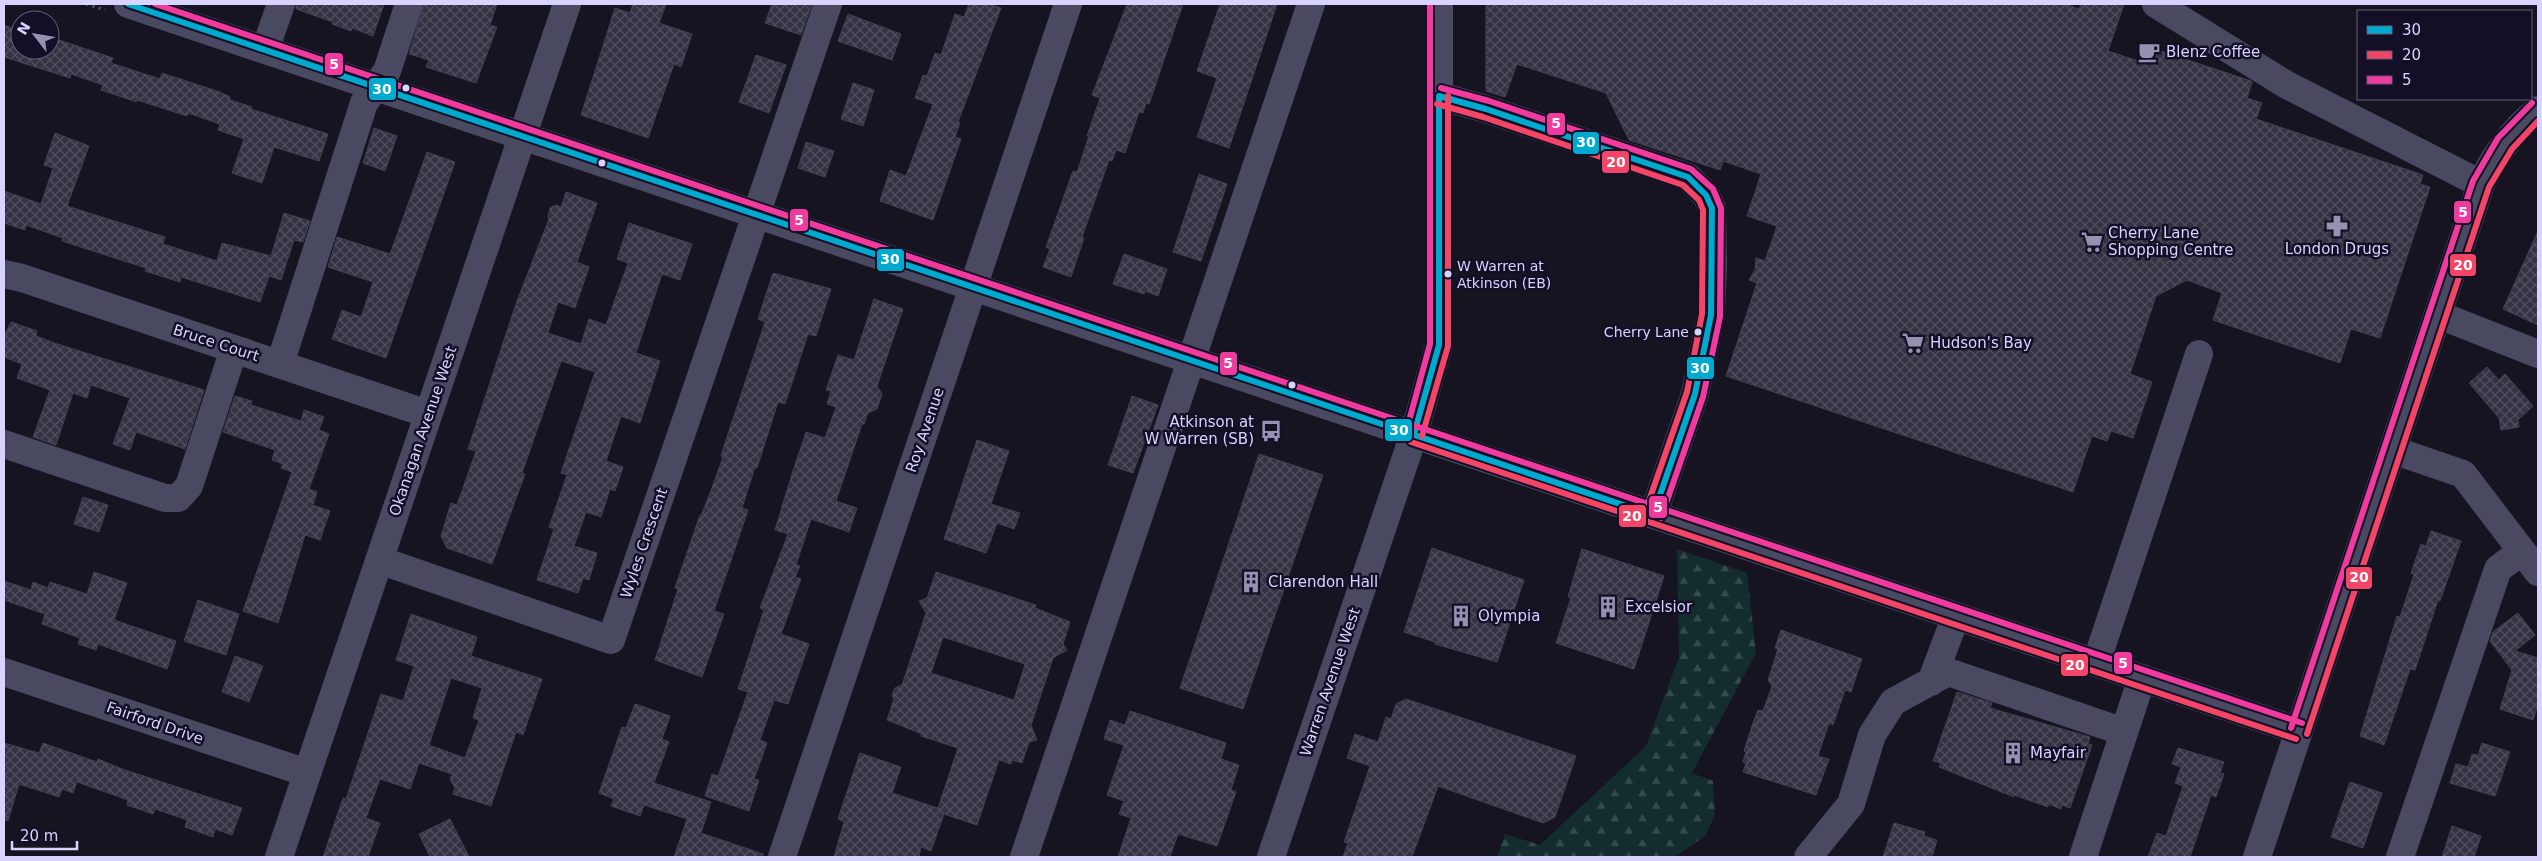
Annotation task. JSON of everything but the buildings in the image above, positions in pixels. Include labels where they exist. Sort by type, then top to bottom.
[{"type":"street","points":[[266,50],[281,4]]},
{"type":"street","points":[[280,364],[364,102],[387,71],[409,4]]},
{"type":"street","name":"Okanagan Avenue West","points":[[279,857],[567,4]]},
{"type":"street","points":[[756,214],[828,4]]},
{"type":"street","name":"Roy Avenue","points":[[782,857],[1068,4]]},
{"type":"street","points":[[1024,857],[1311,4]]},
{"type":"street","name":"Warren Avenue West","points":[[1271,857],[1414,434],[1438,345],[1439,4]]},
{"type":"street","points":[[2156,4],[2287,85],[2481,184]]},
{"type":"street","points":[[121,8],[266,50],[2299,731]]},
{"type":"street","points":[[1439,96],[1486,109],[1688,177],[1706,195],[1712,208],[1714,264],[1711,315],[1695,394],[1653,514]]},
{"type":"street","points":[[2256,857],[2481,184],[2494,158],[2508,138],[2538,110]]},
{"type":"street","name":"Wyles Crescent","points":[[379,560],[611,640],[756,214]]},
{"type":"street","name":"Bruce Court","points":[[4,274],[22,278],[428,414]]},
{"type":"street","points":[[2439,314],[2538,354]]},
{"type":"street","points":[[4,444],[165,498],[178,498],[189,486],[234,349]]},
{"type":"street","points":[[2096,663],[2199,354]]},
{"type":"street","points":[[2393,450],[2463,474],[2538,572]]},
{"type":"street","points":[[2400,857],[2498,569],[2522,551]]},
{"type":"street","points":[[1931,682],[1956,616]]},
{"type":"street","name":"Fairford Drive","points":[[4,672],[307,774]]},
{"type":"street","points":[[1808,857],[1851,804],[1872,735],[1892,702],[1948,672],[2124,732]]},
{"type":"street","points":[[2083,857],[2142,678]]},
{"type":"path","points":[[86,4],[121,8]]},
{"type":"green space","points":[[1677,549],[1747,573],[1756,653],[1692,773],[1713,781],[1715,815],[1705,836],[1675,857],[1497,857],[1505,834],[1540,845],[1646,746],[1679,657]]},
{"type":"transit line","name":"30","points":[[128,4],[1653,515]]},
{"type":"transit line","name":"5","points":[[155,4],[2302,723]]},
{"type":"transit line","name":"5","points":[[1406,432],[1430,344],[1430,4]]},
{"type":"transit line","name":"5","points":[[1441,88],[1489,101],[1691,169],[1713,189],[1721,208],[1720,317],[1703,397],[1661,518]]},
{"type":"transit line","name":"30","points":[[1439,96],[1486,109],[1688,177],[1706,195],[1712,208],[1711,315],[1695,394],[1653,515]]},
{"type":"transit line","name":"30","points":[[1414,434],[1439,345],[1439,96]]},
{"type":"transit line","name":"20","points":[[1422,436],[1448,346],[1448,96]]},
{"type":"transit line","name":"5","points":[[2291,728],[2473,181],[2498,138],[2532,103]]},
{"type":"transit line","name":"20","points":[[1437,104],[1483,117],[1683,185],[1699,200],[1703,210],[1702,314],[1687,392],[1645,512]]},
{"type":"transit line","name":"20","points":[[2307,734],[2489,187],[2512,149],[2538,121]]},
{"type":"transit line","name":"20","points":[[1411,442],[2296,739]]},
{"type":"place","name":"Blenz Coffee","points":[[2149,52]]},
{"type":"place","name":"London Drugs","points":[[2337,226]]},
{"type":"place","name":"Cherry Lane Shopping Centre","points":[[2092,242]]},
{"type":"place","name":"W Warren at Atkinson (EB)","points":[[1448,274]]},
{"type":"place","name":"Cherry Lane","points":[[1698,332]]},
{"type":"place","name":"Hudson's Bay","points":[[1913,343]]},
{"type":"place","name":"Atkinson at W Warren (SB)","points":[[1271,431]]},
{"type":"place","name":"Clarendon Hall","points":[[1251,582]]},
{"type":"place","name":"Excelsior","points":[[1608,607]]},
{"type":"place","name":"Olympia","points":[[1461,616]]},
{"type":"place","name":"Mayfair","points":[[2013,753]]}]
